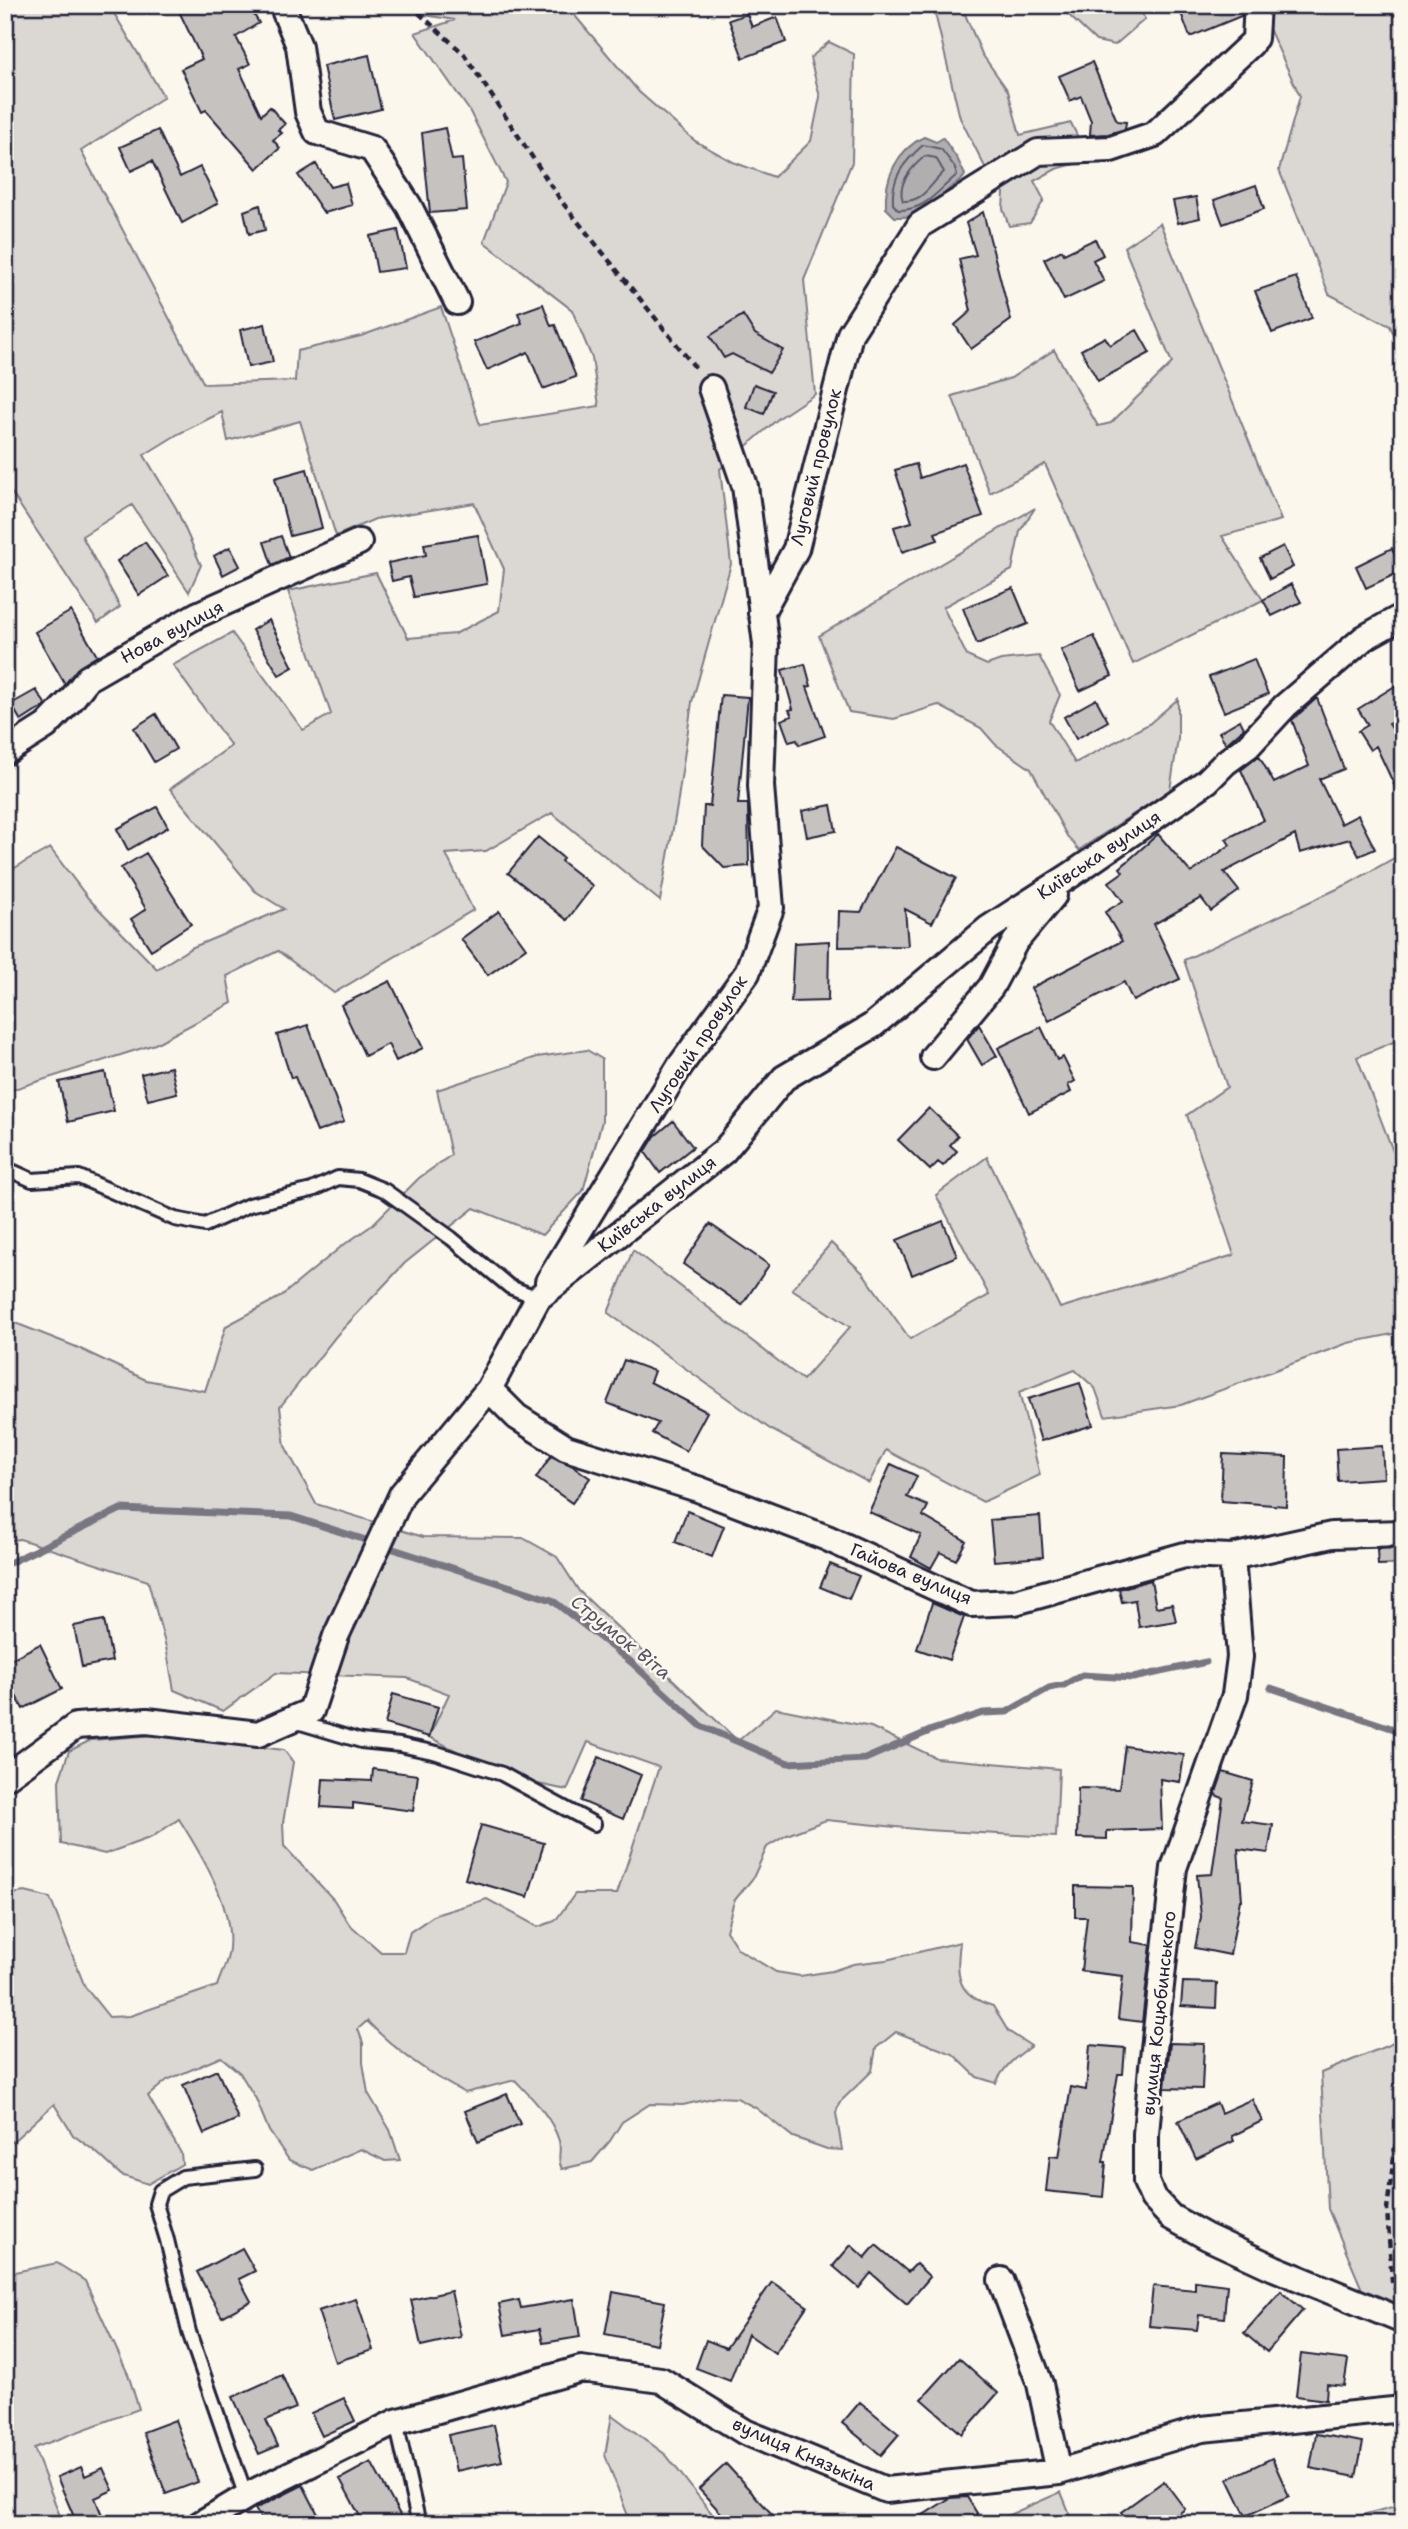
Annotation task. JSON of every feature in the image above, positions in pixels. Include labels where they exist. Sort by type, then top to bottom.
[{"type":"street","points":[[282,5],[299,46],[307,112],[317,132],[372,149],[409,206],[457,302]]},
{"type":"street","name":"Луговий провулок","points":[[538,1298],[680,1066],[747,973],[771,908],[761,786],[766,644],[761,613],[796,549],[850,334],[920,225],[1038,152],[1111,149],[1155,134],[1253,41],[1257,5]]},
{"type":"street","points":[[711,388],[745,486],[761,613]]},
{"type":"street","name":"Нова вулиця","points":[[5,752],[46,726],[88,678],[197,615],[359,542]]},
{"type":"street","name":"Київська вулиця","points":[[5,1778],[76,1726],[147,1721],[258,1734],[311,1712],[336,1636],[402,1494],[489,1389],[538,1298],[724,1151],[783,1079],[872,1026],[989,928],[1207,781],[1226,762],[1248,746],[1285,706],[1364,638],[1403,616]]},
{"type":"street","points":[[933,1057],[991,987],[1015,942],[1071,875]]},
{"type":"street","name":"Гайова вулиця","points":[[489,1389],[517,1417],[566,1448],[698,1489],[827,1538],[971,1604],[1015,1602],[1185,1555],[1232,1557],[1332,1535],[1403,1533]]},
{"type":"street","name":"вулиця Коцюбинського","points":[[1232,1557],[1240,1657],[1235,1695],[1174,1868],[1146,2134],[1146,2182],[1153,2198],[1171,2217],[1207,2237],[1274,2268],[1401,2310]]},
{"type":"street","points":[[1001,2280],[1040,2384],[1059,2472]]},
{"type":"street","name":"вулиця Князькіна","points":[[200,2524],[246,2497],[396,2422],[580,2369],[660,2380],[745,2432],[886,2490],[1059,2472],[1202,2429],[1403,2409]]},
{"type":"lane","points":[[5,1168],[33,1180],[79,1177],[175,1219],[205,1225],[249,1205],[312,1190],[338,1178],[359,1180],[384,1190],[451,1238],[510,1287],[538,1298]]},
{"type":"lane","points":[[290,1720],[361,1741],[400,1745],[437,1753],[502,1774],[594,1824]]},
{"type":"lane","points":[[246,2497],[189,2332],[156,2204],[160,2191],[183,2177],[255,2169]]},
{"type":"lane","points":[[396,2422],[419,2524]]},
{"type":"path","points":[[410,5],[464,54],[562,202],[711,388]]},
{"type":"path","points":[[1401,2310],[1392,2281],[1387,2209],[1398,2127],[1403,2123]]},
{"type":"shaded area","points":[[5,5],[109,5],[164,97],[81,151],[204,384],[295,381],[297,351],[361,336],[441,307],[480,425],[599,406],[592,358],[572,310],[484,242],[506,182],[469,110],[415,33],[455,20],[419,14],[410,5],[566,5],[639,92],[695,141],[733,162],[774,177],[811,141],[820,97],[810,58],[829,42],[854,54],[852,162],[804,280],[815,394],[779,418],[720,469],[731,564],[692,702],[660,901],[552,813],[486,851],[446,854],[473,910],[334,993],[278,951],[227,976],[232,1003],[155,1044],[5,1092],[5,877],[11,870],[50,848],[88,898],[157,969],[191,948],[284,909],[255,891],[170,789],[231,746],[173,665],[232,633],[303,730],[331,714],[288,591],[376,573],[408,638],[455,634],[499,611],[504,569],[474,503],[375,519],[336,536],[300,421],[228,441],[222,412],[144,455],[176,508],[201,565],[189,592],[132,505],[82,536],[120,607],[98,623],[5,483]]},
{"type":"shaded area","points":[[933,5],[961,5],[982,54],[1008,91],[1020,135],[1071,123],[1089,160],[1056,169],[1034,181],[1044,200],[1030,223],[1009,226],[1003,209],[1004,193],[984,165],[960,118]]},
{"type":"shaded area","points":[[1058,5],[1097,5],[1100,10],[1117,5],[1136,5],[1145,19],[1115,45],[1096,41]]},
{"type":"shaded area","points":[[1258,5],[1403,5],[1403,354],[1390,326],[1329,294],[1279,170],[1300,96]]},
{"type":"shaded area","points":[[1160,223],[1281,520],[1222,536],[1263,600],[1133,664],[1045,464],[990,493],[952,396],[1011,378],[1054,350],[1098,426],[1111,423],[1172,363],[1124,247]]},
{"type":"shaded area","points":[[1035,508],[1020,531],[1012,570],[943,607],[967,656],[987,665],[1001,660],[1039,656],[1060,695],[1049,721],[1075,763],[1149,724],[1178,699],[1178,739],[1170,790],[1079,850],[1067,836],[1031,769],[995,744],[981,728],[938,705],[894,719],[849,712],[819,636]]},
{"type":"shaded area","points":[[1403,853],[1403,1038],[1357,1057],[1397,1162],[1403,1160],[1403,1332],[1348,1343],[1181,1405],[1105,1416],[1095,1388],[1075,1370],[1019,1392],[1040,1475],[983,1502],[886,1450],[869,1483],[770,1429],[608,1313],[633,1250],[803,1380],[850,1327],[792,1289],[831,1243],[863,1273],[910,1339],[989,1295],[936,1195],[987,1157],[1060,1308],[1234,1255],[1187,1115],[1227,1087],[1184,960],[1348,884]]},
{"type":"shaded area","points":[[587,1050],[602,1059],[602,1121],[583,1191],[542,1235],[474,1208],[405,1263],[337,1335],[280,1407],[285,1446],[316,1504],[423,1537],[523,1538],[557,1557],[579,1591],[738,1741],[776,1708],[871,1727],[936,1758],[1059,1769],[1056,1837],[926,1830],[826,1820],[787,1835],[767,1847],[753,1878],[734,1901],[726,1931],[738,1949],[776,1972],[800,1976],[832,1971],[853,1964],[886,1960],[960,1942],[958,1965],[965,1990],[993,2006],[1008,2031],[1031,2046],[1015,2058],[996,2083],[977,2077],[953,2054],[896,2032],[876,2048],[872,2071],[839,2103],[836,2113],[842,2150],[827,2149],[793,2137],[756,2108],[737,2098],[717,2097],[683,2105],[650,2104],[622,2122],[592,2162],[562,2169],[559,2162],[559,2141],[552,2124],[515,2080],[465,2093],[413,2061],[367,2021],[358,2029],[363,2043],[368,2093],[390,2130],[400,2160],[385,2161],[361,2149],[313,2170],[289,2160],[269,2131],[256,2099],[240,2073],[221,2057],[167,2080],[148,2096],[181,2153],[182,2164],[148,2184],[121,2175],[73,2135],[54,2104],[10,2144],[5,2143],[5,1895],[25,1892],[50,1898],[85,1987],[109,2017],[130,2016],[217,1986],[228,1955],[227,1920],[222,1902],[207,1866],[179,1819],[152,1837],[105,1854],[61,1844],[59,1781],[69,1751],[91,1740],[156,1735],[284,1750],[293,1762],[283,1823],[284,1846],[334,1900],[349,1924],[381,1952],[404,1952],[410,1932],[435,1915],[487,1899],[538,1927],[555,1921],[575,1894],[617,1894],[659,1767],[588,1742],[567,1790],[510,1778],[429,1737],[449,1694],[407,1678],[276,1673],[223,1711],[174,1690],[166,1647],[148,1581],[20,1539],[5,1541],[5,1319],[74,1346],[146,1380],[205,1391],[226,1326],[280,1297],[371,1226],[419,1178],[451,1155],[437,1090],[537,1057]]},
{"type":"shaded area","points":[[1403,2039],[1403,2321],[1369,2306],[1328,2209],[1321,2073]]},
{"type":"shaded area","points":[[57,2263],[85,2281],[128,2374],[139,2409],[34,2448],[63,2524],[12,2524],[5,2507],[5,2274]]},
{"type":"shaded area","points":[[612,2415],[666,2455],[720,2524],[631,2524],[605,2455]]},
{"type":"shaded area","points":[[1061,2492],[1074,2524],[1004,2524],[1002,2518]]},
{"type":"shaded area","points":[[1403,2504],[1403,2524],[1329,2524]]},
{"type":"water","points":[[924,137],[936,142],[943,138],[965,175],[926,211],[913,216],[895,217],[886,208],[890,176],[906,149]]},
{"type":"building","points":[[176,5],[248,5],[259,23],[236,37],[250,64],[239,69],[261,115],[270,107],[285,124],[278,130],[282,133],[273,140],[280,148],[257,169],[206,110],[202,112],[181,69],[202,59]]},
{"type":"building","points":[[1178,5],[1242,5],[1241,16],[1190,37]]},
{"type":"building","points":[[747,14],[752,27],[777,17],[786,42],[743,58],[729,20]]},
{"type":"building","points":[[369,55],[381,109],[335,120],[323,66]]},
{"type":"building","points":[[1092,62],[1117,121],[1126,122],[1125,129],[1090,135],[1091,121],[1081,96],[1070,101],[1059,76]]},
{"type":"building","points":[[445,128],[452,160],[462,159],[467,210],[430,213],[422,133]]},
{"type":"building","points":[[158,130],[180,177],[200,167],[218,203],[182,223],[152,161],[131,171],[120,147]]},
{"type":"building","points":[[316,164],[330,187],[346,183],[352,205],[324,213],[298,175]]},
{"type":"building","points":[[1256,185],[1264,209],[1223,224],[1214,200]]},
{"type":"building","points":[[1196,197],[1200,218],[1178,223],[1173,201]]},
{"type":"building","points":[[260,205],[265,230],[249,234],[244,211]]},
{"type":"building","points":[[983,212],[1011,320],[971,349],[955,325],[971,311],[959,259],[976,255],[966,223]]},
{"type":"building","points":[[398,230],[406,268],[377,272],[370,236]]},
{"type":"building","points":[[1095,239],[1103,255],[1093,260],[1104,281],[1064,300],[1044,259],[1062,250],[1064,254]]},
{"type":"building","points":[[1296,277],[1312,318],[1272,333],[1255,291]]},
{"type":"building","points":[[543,304],[551,326],[555,325],[576,377],[543,389],[528,352],[487,370],[474,342],[522,323],[518,313]]},
{"type":"building","points":[[743,315],[755,334],[783,350],[769,373],[732,354],[724,358],[710,336]]},
{"type":"building","points":[[265,324],[273,362],[248,367],[240,330]]},
{"type":"building","points":[[1137,330],[1150,353],[1098,381],[1081,350],[1105,337],[1110,345]]},
{"type":"building","points":[[754,384],[773,391],[764,414],[746,407]]},
{"type":"building","points":[[963,463],[983,516],[935,533],[938,540],[902,552],[894,527],[912,522],[895,470],[916,464],[920,478]]},
{"type":"building","points":[[307,469],[322,528],[290,536],[275,478]]},
{"type":"building","points":[[478,535],[487,584],[414,597],[409,577],[392,581],[388,563],[426,555],[424,544]]},
{"type":"building","points":[[281,536],[289,557],[272,565],[264,542]]},
{"type":"building","points":[[145,542],[168,576],[139,595],[117,561]]},
{"type":"building","points":[[1283,546],[1293,567],[1270,579],[1260,558]]},
{"type":"building","points":[[230,547],[240,566],[223,575],[214,556]]},
{"type":"building","points":[[1392,548],[1402,571],[1366,588],[1356,566]]},
{"type":"building","points":[[1291,584],[1301,602],[1272,616],[1263,600]]},
{"type":"building","points":[[1013,588],[1028,624],[977,644],[963,608]]},
{"type":"building","points":[[71,611],[97,656],[77,669],[65,684],[35,632]]},
{"type":"building","points":[[269,620],[293,667],[279,675],[252,630]]},
{"type":"building","points":[[1094,636],[1112,676],[1080,691],[1061,650]]},
{"type":"building","points":[[1254,659],[1268,694],[1224,712],[1209,677]]},
{"type":"building","points":[[805,664],[811,686],[807,687],[825,736],[799,745],[797,740],[789,742],[781,720],[792,716],[789,710],[793,709],[782,670]]},
{"type":"building","points":[[1403,681],[1403,715],[1389,724],[1403,744],[1403,804],[1376,746],[1370,750],[1358,731],[1368,725],[1358,709]]},
{"type":"building","points":[[36,690],[46,705],[21,721],[11,704]]},
{"type":"building","points":[[721,695],[748,697],[738,804],[748,804],[749,866],[724,868],[702,845],[704,806],[710,806]]},
{"type":"building","points":[[1317,698],[1344,769],[1319,779],[1341,824],[1358,815],[1375,849],[1359,856],[1350,839],[1300,853],[1295,835],[1224,872],[1239,891],[1211,911],[1201,898],[1154,924],[1180,979],[1133,1001],[1124,982],[1049,1021],[1031,988],[1122,941],[1105,912],[1123,901],[1109,882],[1123,872],[1120,868],[1158,834],[1191,873],[1230,845],[1226,839],[1264,820],[1241,770],[1259,756],[1274,783],[1309,766],[1292,720]]},
{"type":"building","points":[[1096,699],[1108,721],[1076,739],[1064,717]]},
{"type":"building","points":[[156,714],[176,749],[154,762],[134,728]]},
{"type":"building","points":[[1240,720],[1244,728],[1226,744],[1219,732]]},
{"type":"building","points":[[831,805],[836,831],[807,837],[802,811]]},
{"type":"building","points":[[157,807],[168,827],[128,850],[117,829]]},
{"type":"building","points":[[538,837],[563,858],[561,861],[593,886],[567,920],[508,873]]},
{"type":"building","points":[[896,847],[956,878],[932,923],[905,909],[908,946],[838,947],[839,911],[861,912]]},
{"type":"building","points":[[146,853],[191,924],[151,950],[131,919],[146,909],[121,868]]},
{"type":"building","points":[[499,911],[526,948],[488,975],[461,939]]},
{"type":"building","points":[[829,941],[828,1001],[791,1002],[794,943]]},
{"type":"building","points":[[390,981],[423,1048],[396,1061],[388,1044],[365,1056],[341,1005]]},
{"type":"building","points":[[308,1025],[344,1122],[317,1132],[295,1077],[291,1078],[277,1035]]},
{"type":"building","points":[[979,1025],[997,1056],[982,1065],[967,1039]]},
{"type":"building","points":[[1041,1027],[1057,1060],[1063,1057],[1075,1081],[1068,1085],[1071,1092],[1029,1113],[998,1048]]},
{"type":"building","points":[[171,1067],[177,1093],[148,1100],[141,1074]]},
{"type":"building","points":[[105,1072],[114,1111],[68,1122],[59,1082]]},
{"type":"building","points":[[929,1108],[958,1136],[950,1145],[957,1151],[943,1166],[938,1162],[930,1170],[898,1140]]},
{"type":"building","points":[[673,1121],[693,1147],[660,1173],[645,1152],[655,1136]]},
{"type":"building","points":[[943,1221],[957,1256],[912,1275],[897,1240]]},
{"type":"building","points":[[710,1224],[769,1265],[742,1305],[683,1264]]},
{"type":"building","points":[[624,1360],[654,1371],[650,1382],[707,1412],[686,1451],[652,1433],[658,1423],[607,1403]]},
{"type":"building","points":[[1080,1383],[1093,1425],[1041,1441],[1028,1399]]},
{"type":"building","points":[[1382,1446],[1384,1478],[1338,1481],[1336,1449]]},
{"type":"building","points":[[1223,1454],[1287,1457],[1286,1506],[1221,1501]]},
{"type":"building","points":[[551,1456],[590,1478],[572,1503],[536,1478]]},
{"type":"building","points":[[891,1464],[917,1476],[907,1497],[928,1506],[923,1516],[966,1541],[956,1560],[940,1552],[931,1568],[911,1557],[921,1535],[869,1512]]},
{"type":"building","points":[[687,1511],[724,1526],[712,1557],[675,1542]]},
{"type":"building","points":[[1040,1516],[1043,1557],[994,1561],[990,1520]]},
{"type":"building","points":[[1403,1548],[1403,1564],[1378,1565],[1377,1549]]},
{"type":"building","points":[[830,1564],[859,1576],[849,1599],[820,1587]]},
{"type":"building","points":[[1151,1580],[1156,1607],[1172,1604],[1176,1621],[1139,1627],[1135,1600],[1122,1602],[1119,1589]]},
{"type":"building","points":[[932,1603],[964,1617],[949,1660],[917,1649]]},
{"type":"building","points":[[104,1620],[112,1661],[82,1667],[74,1626]]},
{"type":"building","points":[[40,1644],[62,1689],[23,1709],[5,1675],[5,1662]]},
{"type":"building","points":[[393,1694],[438,1707],[429,1737],[385,1724]]},
{"type":"building","points":[[1125,1746],[1184,1755],[1180,1782],[1160,1779],[1162,1829],[1107,1831],[1107,1839],[1077,1838],[1078,1788],[1119,1789]]},
{"type":"building","points":[[599,1757],[641,1775],[623,1819],[581,1801]]},
{"type":"building","points":[[373,1769],[418,1775],[413,1811],[353,1803],[353,1809],[321,1807],[323,1779],[372,1781]]},
{"type":"building","points":[[1223,1772],[1253,1781],[1242,1821],[1273,1825],[1268,1853],[1238,1849],[1242,1900],[1230,1955],[1195,1948],[1201,1917],[1197,1875],[1212,1874],[1223,1798],[1215,1795]]},
{"type":"building","points":[[481,1825],[544,1843],[528,1897],[465,1879]]},
{"type":"building","points":[[1075,1886],[1133,1887],[1132,1942],[1151,1945],[1142,2022],[1118,2019],[1123,1976],[1081,1971],[1087,1917],[1075,1917]]},
{"type":"building","points":[[1183,1982],[1217,1983],[1216,2008],[1181,2006]]},
{"type":"building","points":[[1170,2043],[1204,2044],[1202,2089],[1165,2088]]},
{"type":"building","points":[[1090,2045],[1125,2048],[1123,2074],[1118,2074],[1103,2162],[1106,2162],[1103,2197],[1046,2191],[1050,2156],[1059,2157],[1071,2087],[1086,2090]]},
{"type":"building","points":[[217,2070],[238,2119],[204,2134],[183,2085]]},
{"type":"building","points":[[507,2094],[520,2124],[478,2142],[465,2111]]},
{"type":"building","points":[[1252,2099],[1262,2121],[1232,2136],[1234,2141],[1196,2159],[1178,2121],[1217,2103],[1221,2113]]},
{"type":"building","points":[[851,2245],[865,2258],[876,2245],[908,2272],[916,2264],[930,2277],[907,2304],[871,2273],[859,2288],[833,2266]]},
{"type":"building","points":[[242,2248],[255,2271],[239,2279],[251,2301],[222,2317],[197,2272]]},
{"type":"building","points":[[1195,2281],[1227,2285],[1224,2318],[1199,2315],[1197,2330],[1149,2326],[1153,2286],[1195,2290]]},
{"type":"building","points":[[772,2282],[807,2306],[775,2353],[748,2334],[730,2381],[696,2368],[706,2340],[726,2348]]},
{"type":"building","points":[[451,2291],[461,2337],[421,2346],[411,2300]]},
{"type":"building","points":[[1281,2291],[1303,2310],[1267,2352],[1244,2333]]},
{"type":"building","points":[[613,2292],[665,2302],[657,2344],[605,2334]]},
{"type":"building","points":[[356,2299],[373,2350],[335,2362],[318,2311]]},
{"type":"building","points":[[574,2299],[580,2337],[543,2343],[540,2329],[505,2335],[499,2304],[519,2300],[521,2308]]},
{"type":"building","points":[[1301,2354],[1348,2360],[1344,2386],[1327,2384],[1326,2400],[1296,2396]]},
{"type":"building","points":[[959,2358],[998,2393],[962,2434],[922,2399]]},
{"type":"building","points":[[282,2375],[296,2408],[266,2420],[278,2446],[259,2454],[233,2397]]},
{"type":"building","points":[[344,2398],[355,2421],[322,2436],[311,2413]]},
{"type":"building","points":[[860,2402],[899,2434],[881,2455],[842,2423]]},
{"type":"building","points":[[175,2420],[198,2482],[166,2494],[143,2432]]},
{"type":"building","points":[[494,2425],[502,2461],[456,2471],[448,2435]]},
{"type":"building","points":[[1316,2434],[1363,2442],[1356,2477],[1310,2468]]},
{"type":"building","points":[[1272,2458],[1289,2496],[1246,2516],[1228,2479]]},
{"type":"building","points":[[371,2462],[405,2524],[364,2524],[340,2479]]},
{"type":"building","points":[[726,2464],[781,2524],[731,2524],[699,2489]]},
{"type":"building","points":[[81,2467],[85,2476],[103,2468],[113,2490],[95,2498],[102,2515],[77,2524],[57,2477]]},
{"type":"building","points":[[1164,2481],[1185,2509],[1165,2524],[1130,2524],[1121,2512]]},
{"type":"building","points":[[303,2485],[323,2524],[264,2524],[255,2509]]},
{"type":"building","points":[[967,2497],[980,2518],[970,2524],[909,2524],[950,2498]]},
{"type":"waterway","name":"Струмок Віта","points":[[5,1565],[121,1509],[291,1516],[552,1600],[631,1662],[701,1726],[788,1763],[865,1759],[932,1730],[983,1713],[1007,1712],[1049,1688],[1064,1685],[1082,1675],[1133,1678],[1206,1662]]},
{"type":"waterway","name":"Струмок Віта","points":[[1271,1688],[1403,1732]]}]
